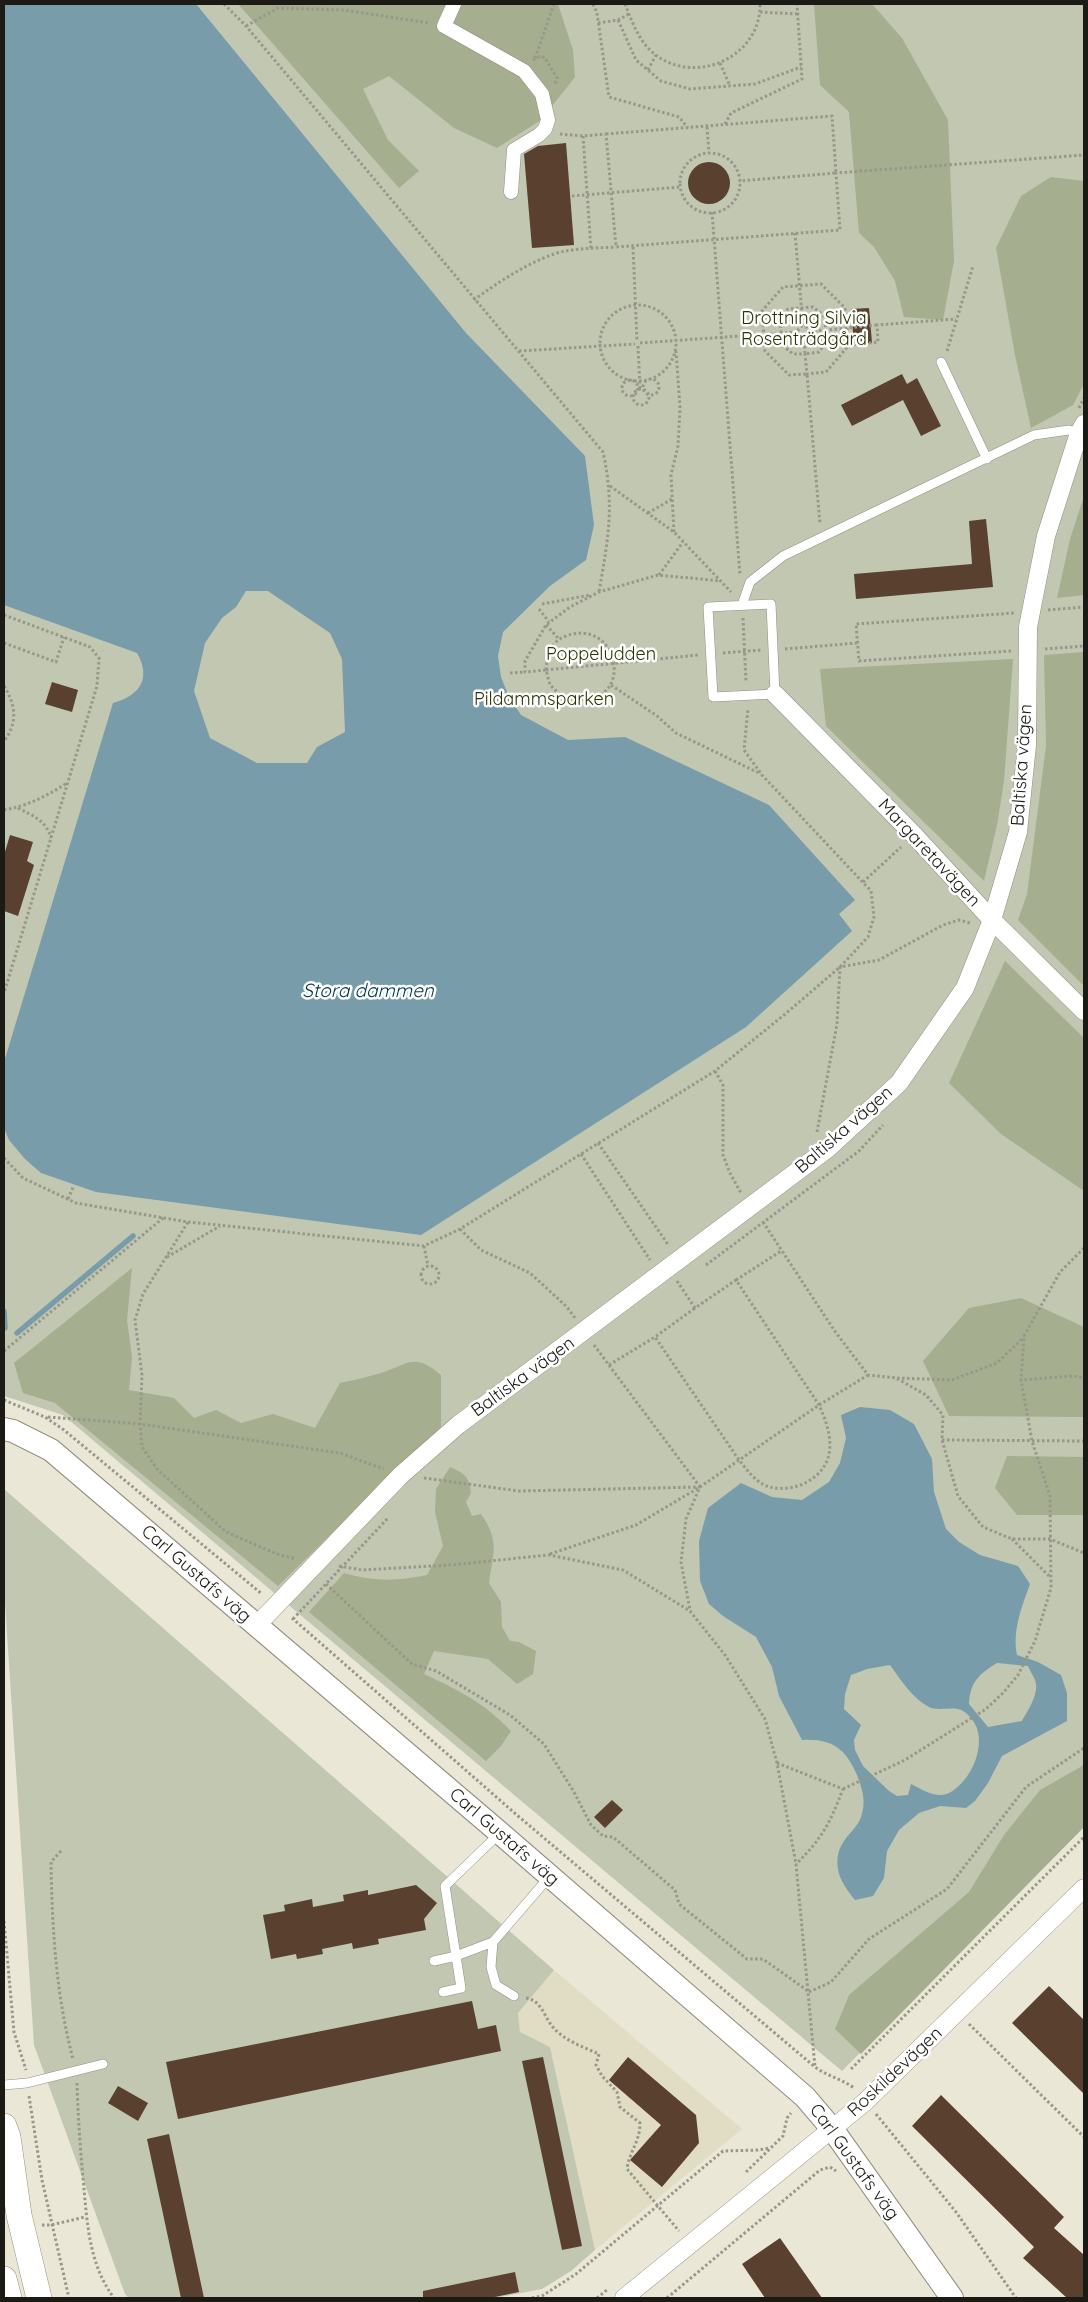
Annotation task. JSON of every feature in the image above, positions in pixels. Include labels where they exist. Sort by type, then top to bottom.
[{"type":"main road","points":[[4,2126],[8,2137],[9,2189],[39,2298]]},
{"type":"main road","points":[[4,2279],[8,2298]]},
{"type":"street","points":[[454,4],[444,26],[524,71],[542,94],[548,120],[545,130],[514,150],[511,192]]},
{"type":"street","name":"Baltiska vägen","points":[[256,1625],[309,1558],[396,1469],[458,1425],[579,1324],[746,1199],[827,1149],[899,1083],[965,988],[986,914],[1018,832],[1027,745],[1028,627],[1046,536],[1082,428]]},
{"type":"street","name":"Margaretavägen","points":[[775,694],[914,834],[986,914],[1084,1011]]},
{"type":"street","name":"Carl Gustafs väg","points":[[4,1429],[13,1431],[51,1450],[806,2097],[833,2130],[952,2298]]},
{"type":"street","name":"Roskildevägen","points":[[624,2298],[833,2130],[865,2102],[1084,1888]]},
{"type":"lane","points":[[941,362],[987,459]]},
{"type":"lane","points":[[742,605],[750,582],[783,556],[1034,435],[1082,428]]},
{"type":"lane","points":[[771,604],[775,694],[713,697],[708,607],[742,605],[771,604]]},
{"type":"lane","points":[[443,1992],[460,1988],[445,1886],[500,1833]]},
{"type":"lane","points":[[434,1961],[456,1956],[492,1942],[550,1876]]},
{"type":"lane","points":[[492,1942],[491,1967],[496,1985],[514,1996]]},
{"type":"lane","points":[[4,2085],[27,2083],[103,2064]]},
{"type":"path","points":[[224,4],[246,26],[603,452],[610,486],[611,520],[599,592]]},
{"type":"path","points":[[535,58],[554,4]]},
{"type":"path","points":[[593,4],[598,23],[608,97],[679,117],[689,128]]},
{"type":"path","points":[[625,4],[639,35],[656,55],[683,67],[703,68],[720,63],[738,54],[750,40],[757,26],[760,4]]},
{"type":"path","points":[[724,125],[731,113],[802,79],[797,4]]},
{"type":"path","points":[[246,26],[278,8],[344,10],[444,26]]},
{"type":"path","points":[[760,12],[798,14]]},
{"type":"path","points":[[598,23],[618,20],[629,14]]},
{"type":"path","points":[[618,20],[636,60],[661,81],[690,89],[755,84],[801,67]]},
{"type":"path","points":[[648,70],[656,55]]},
{"type":"path","points":[[720,63],[730,86]]},
{"type":"path","points":[[474,300],[498,281],[549,256],[564,251],[840,230],[832,116],[583,136],[561,135],[545,130]]},
{"type":"path","points":[[707,126],[709,153]]},
{"type":"path","points":[[606,134],[616,247]]},
{"type":"path","points":[[583,136],[591,249]]},
{"type":"path","points":[[709,153],[718,154],[733,164],[739,181],[739,189],[732,202],[726,208],[712,212],[697,210],[690,205],[685,200],[680,187],[681,176],[685,167],[700,155],[709,153]]},
{"type":"path","points":[[739,181],[1084,155]]},
{"type":"path","points":[[572,196],[680,187]]},
{"type":"path","points":[[510,673],[614,662],[745,652],[712,212]]},
{"type":"path","points":[[795,233],[803,326]]},
{"type":"path","points":[[633,247],[640,389]]},
{"type":"path","points":[[941,362],[944,360],[972,266]]},
{"type":"path","points":[[821,284],[846,308],[847,328],[848,345],[826,372],[788,375],[765,351],[762,311],[783,287],[821,284]]},
{"type":"path","points":[[674,532],[671,475],[678,446],[680,407],[676,341],[672,327],[665,316],[648,306],[636,305],[625,307],[612,315],[603,327],[600,346],[603,357],[611,370],[631,380],[640,389],[649,395],[656,394],[659,387],[656,380],[648,379],[631,380],[623,384],[622,389],[626,396],[634,396],[640,389],[643,383],[648,379],[658,375],[668,365],[674,354],[676,341]]},
{"type":"path","points":[[813,307],[824,316],[826,342],[819,352],[793,354],[782,345],[780,318],[788,310],[802,309],[813,307]]},
{"type":"path","points":[[821,538],[804,336],[808,331],[956,319]]},
{"type":"path","points":[[848,345],[878,342],[877,325]]},
{"type":"path","points":[[803,326],[807,327],[808,331]]},
{"type":"path","points":[[798,332],[799,328],[803,326]]},
{"type":"path","points":[[518,351],[798,332],[804,336]]},
{"type":"path","points":[[634,396],[635,402],[642,405],[648,400],[649,395]]},
{"type":"path","points":[[610,486],[674,532],[742,605]]},
{"type":"path","points":[[648,513],[672,499]]},
{"type":"path","points":[[658,575],[683,542]]},
{"type":"path","points":[[525,672],[525,660],[548,623],[570,607],[592,595],[658,575],[721,581]]},
{"type":"path","points":[[542,604],[592,595]]},
{"type":"path","points":[[1084,607],[856,624],[859,661],[1084,646]]},
{"type":"path","points":[[539,608],[559,639]]},
{"type":"path","points":[[4,615],[90,647],[99,658],[98,686],[4,993]]},
{"type":"path","points":[[587,632],[606,644],[611,651],[614,662],[614,675],[611,684],[592,698],[564,698],[550,684],[546,670],[547,656],[559,639],[573,633],[587,632]]},
{"type":"path","points":[[4,643],[56,662],[64,637]]},
{"type":"path","points":[[811,647],[857,643]]},
{"type":"path","points":[[611,684],[657,716],[676,733],[762,775]]},
{"type":"path","points":[[4,686],[14,705],[14,718],[12,730],[4,741]]},
{"type":"path","points":[[4,1158],[23,1178],[76,1203],[188,1222],[424,1246],[460,1228],[715,1071],[840,967],[868,937],[874,917],[871,891],[762,775],[744,750],[748,716]]},
{"type":"path","points":[[4,810],[18,808],[46,796],[67,783]]},
{"type":"path","points":[[18,808],[40,820],[48,828],[51,838]]},
{"type":"path","points":[[863,882],[914,834]]},
{"type":"path","points":[[840,967],[879,960],[943,925],[959,920],[973,924],[986,914]]},
{"type":"path","points":[[823,1130],[816,1137],[837,1024],[840,967]]},
{"type":"path","points":[[715,1071],[723,1086],[723,1155],[730,1173],[834,1330],[868,1375]]},
{"type":"path","points":[[598,1143],[670,1246],[663,1251]]},
{"type":"path","points":[[581,1154],[651,1260]]},
{"type":"path","points":[[68,1199],[74,1185]]},
{"type":"path","points":[[746,1199],[748,1187]]},
{"type":"path","points":[[733,1198],[746,1199]]},
{"type":"path","points":[[4,1351],[163,1218]]},
{"type":"path","points":[[188,1222],[143,1294],[135,1320],[142,1375],[140,1424],[142,1446],[157,1469],[226,1532],[277,1554],[296,1559],[309,1558],[362,1570],[479,1563],[549,1555],[636,1525],[700,1487],[819,1405],[868,1375],[952,1380],[997,1364],[1024,1336],[1060,1272],[1084,1248]]},
{"type":"path","points":[[166,1258],[220,1225]]},
{"type":"path","points":[[460,1228],[481,1250],[530,1273],[567,1307],[579,1324]]},
{"type":"path","points":[[424,1246],[428,1266]]},
{"type":"path","points":[[609,1364],[655,1337],[781,1251]]},
{"type":"path","points":[[643,1266],[651,1260],[663,1262],[695,1308]]},
{"type":"path","points":[[428,1266],[436,1268],[439,1273],[438,1282],[432,1285],[423,1282],[421,1276],[422,1271],[428,1266]]},
{"type":"path","points":[[655,1337],[738,1460],[753,1477],[769,1487],[787,1488],[802,1485],[818,1476],[827,1463],[830,1440],[826,1422],[819,1405],[736,1280]]},
{"type":"path","points":[[579,1324],[582,1312]]},
{"type":"path","points":[[567,1323],[579,1324]]},
{"type":"path","points":[[796,1864],[818,1842],[832,1820],[843,1790],[905,1760],[986,1709],[1003,1694],[1018,1675],[1035,1642],[1051,1588],[1050,1496],[1032,1441],[1021,1380],[1024,1336]]},
{"type":"path","points":[[598,1350],[700,1487]]},
{"type":"path","points":[[1021,1380],[1072,1376],[1084,1378]]},
{"type":"path","points":[[896,1378],[926,1395],[943,1415],[942,1440],[958,1496],[983,1527],[1012,1538],[1050,1539],[1084,1553]]},
{"type":"path","points":[[4,1400],[46,1417],[64,1430],[262,1593]]},
{"type":"path","points":[[46,1417],[140,1424],[340,1452],[384,1469],[396,1469],[519,1491],[700,1487]]},
{"type":"path","points":[[942,1440],[1084,1441]]},
{"type":"path","points":[[378,1476],[384,1469],[396,1469]]},
{"type":"path","points":[[690,1611],[681,1562],[686,1519],[700,1487]]},
{"type":"path","points":[[1012,1538],[1050,1578]]},
{"type":"path","points":[[549,1555],[624,1570],[690,1611],[725,1654],[765,1719],[777,1762],[796,1864],[815,2067]]},
{"type":"path","points":[[289,1566],[296,1559],[309,1558]]},
{"type":"path","points":[[326,1584],[412,1664],[436,1671],[510,1714],[544,1744],[574,1792],[591,1825],[603,1836],[613,1838],[675,1890],[679,1904],[747,1959],[763,1959],[809,1992]]},
{"type":"path","points":[[293,1619],[518,1816],[815,2067],[827,2076],[846,2083],[865,2102],[956,2212],[1016,2298]]},
{"type":"path","points":[[809,1992],[831,1982],[869,1939],[947,1889],[1026,1787],[1084,1748]]},
{"type":"path","points":[[777,1762],[843,1790]]},
{"type":"path","points":[[851,2069],[1084,1837]]},
{"type":"path","points":[[61,1851],[51,1862],[52,1911],[64,2024],[76,2070],[85,2218],[96,2264],[107,2288],[114,2298]]},
{"type":"path","points":[[514,1996],[530,1998],[542,2008],[552,2026],[563,2036],[599,2054],[596,2065],[602,2076],[617,2092],[620,2107],[640,2124],[640,2135],[628,2162],[627,2169],[690,2245]]},
{"type":"path","points":[[958,2013],[1084,2137]]},
{"type":"path","points":[[532,2298],[542,2296],[576,2274],[723,2151],[770,2148]]},
{"type":"path","points":[[667,2298],[820,2170],[830,2167],[841,2174]]},
{"type":"path","points":[[69,2298],[51,2225],[85,2218]]},
{"type":"path","points":[[542,2296],[547,2298]]},
{"type":"shaded area","points":[[554,1970],[742,2129],[595,2250],[550,2047],[520,2032],[518,2013]]},
{"type":"green space","name":"Pildammsparken","points":[[4,4],[1084,4],[1084,1827],[842,2071],[63,1415],[4,1396]]},
{"type":"green space","points":[[558,4],[573,50],[575,77],[541,120],[497,148],[454,128],[389,76],[363,89],[388,140],[419,171],[399,188],[239,5]]},
{"type":"green space","points":[[814,4],[872,4],[902,38],[948,120],[954,261],[943,320],[904,317],[895,281],[874,247],[859,233],[849,112],[820,85]]},
{"type":"green space","points":[[1051,177],[1084,181],[1084,384],[1073,405],[1031,428],[1015,355],[996,248],[1021,196]]},
{"type":"green space","points":[[1084,496],[1084,595],[1057,598],[1070,539]]},
{"type":"green space","points":[[1084,652],[1084,986],[1018,920],[1027,894],[1046,746],[1044,655]]},
{"type":"green space","points":[[1013,659],[1004,781],[997,825],[984,881],[826,726],[820,669]]},
{"type":"green space","points":[[1005,961],[1084,1038],[1084,1191],[1001,1134],[949,1083]]},
{"type":"green space","points":[[132,1268],[127,1320],[132,1357],[129,1390],[174,1398],[194,1418],[216,1410],[241,1423],[273,1414],[315,1428],[340,1383],[391,1370],[411,1362],[424,1364],[441,1375],[441,1427],[278,1586],[55,1403],[23,1393],[14,1363]]},
{"type":"green space","points":[[1021,1298],[1084,1327],[1084,1417],[949,1416],[923,1361],[969,1308]]},
{"type":"green space","points":[[1007,1456],[1084,1457],[1084,1515],[1017,1515],[995,1488]]},
{"type":"green space","points":[[450,1467],[463,1474],[468,1480],[471,1493],[466,1502],[472,1516],[481,1514],[491,1532],[494,1547],[489,1583],[501,1602],[502,1627],[510,1641],[519,1642],[536,1651],[533,1674],[517,1684],[488,1659],[434,1651],[424,1674],[481,1705],[511,1731],[501,1746],[486,1761],[309,1612],[344,1573],[386,1580],[427,1575],[443,1546],[435,1512],[436,1489]]},
{"type":"green space","points":[[4,1489],[554,1970],[518,2013],[520,2032],[550,2047],[595,2250],[571,2271],[542,2289],[495,2298],[129,2298],[125,2294],[34,2045],[4,1588]]},
{"type":"green space","points":[[1084,1765],[1084,1827],[861,2054],[835,2029],[849,1995],[969,1892],[1004,1835],[1040,1790]]},
{"type":"water","name":"Stora dammen","points":[[4,4],[196,4],[466,333],[585,456],[594,525],[586,560],[550,586],[503,632],[498,656],[501,677],[509,697],[521,715],[568,740],[625,737],[769,805],[855,900],[839,914],[852,931],[746,1027],[421,1235],[96,1192],[41,1173],[25,1159],[9,1140],[4,1128],[4,1062],[113,703],[130,696],[136,691],[143,678],[143,671],[137,653],[4,605]],"holes":[[[246,591],[268,591],[330,633],[342,659],[345,732],[317,747],[307,763],[257,763],[210,738],[194,691],[205,643],[222,618],[236,607]]]},
{"type":"water","points":[[860,1407],[890,1410],[914,1424],[932,1459],[934,1492],[946,1529],[959,1542],[980,1555],[1018,1566],[1030,1584],[1017,1628],[1017,1655],[1038,1662],[1061,1675],[1067,1693],[1067,1721],[1002,1756],[988,1783],[975,1801],[966,1808],[940,1806],[919,1813],[899,1830],[887,1851],[884,1878],[873,1896],[855,1900],[841,1879],[837,1862],[843,1843],[859,1822],[863,1812],[863,1793],[855,1770],[845,1754],[831,1744],[823,1741],[802,1740],[779,1696],[772,1667],[756,1637],[723,1616],[709,1604],[700,1581],[699,1541],[708,1508],[741,1483],[772,1497],[802,1500],[829,1482],[840,1463],[846,1438],[841,1415]],"holes":[[[997,1663],[1028,1666],[1035,1680],[1036,1690],[1033,1701],[1022,1721],[988,1727],[969,1704],[970,1696],[971,1690],[980,1675]],[[890,1665],[917,1699],[929,1707],[959,1709],[972,1719],[979,1741],[978,1753],[968,1776],[951,1792],[936,1795],[911,1784],[908,1795],[897,1796],[889,1791],[863,1766],[855,1750],[854,1740],[861,1725],[844,1709],[845,1694],[851,1675],[867,1669]]]},
{"type":"building","points":[[566,143],[574,245],[532,248],[524,154],[538,146]]},
{"type":"building","points":[[713,162],[721,165],[727,171],[730,183],[727,195],[721,201],[705,204],[697,201],[691,195],[688,179],[691,171],[697,165]]},
{"type":"building","points":[[869,308],[872,343],[854,344],[851,309]]},
{"type":"building","points":[[902,374],[907,384],[917,378],[941,426],[921,436],[903,400],[852,426],[841,405]]},
{"type":"building","points":[[986,519],[993,587],[856,599],[854,574],[972,564],[969,521]]},
{"type":"building","points":[[52,682],[78,690],[72,712],[45,704]]},
{"type":"building","points":[[10,835],[33,842],[27,861],[34,865],[18,916],[4,911],[4,855]]},
{"type":"building","points":[[612,1800],[623,1810],[605,1828],[594,1817]]},
{"type":"building","points":[[416,1885],[437,1903],[424,1919],[426,1930],[378,1939],[379,1944],[353,1949],[352,1943],[322,1949],[323,1954],[297,1959],[296,1954],[271,1959],[263,1915],[285,1911],[284,1905],[312,1899],[313,1907],[344,1901],[343,1895],[368,1890],[368,1895]]},
{"type":"building","points":[[1049,1986],[1084,2020],[1084,2094],[1012,2023]]},
{"type":"building","points":[[472,2001],[478,2029],[496,2025],[501,2051],[178,2119],[166,2062]]},
{"type":"building","points":[[543,2057],[582,2246],[562,2250],[522,2061]]},
{"type":"building","points":[[628,2057],[696,2115],[699,2143],[662,2187],[630,2160],[661,2125],[609,2080]]},
{"type":"building","points":[[118,2086],[148,2103],[138,2121],[108,2103]]},
{"type":"building","points":[[941,2095],[1064,2217],[1054,2228],[1084,2255],[1084,2298],[1067,2298],[1023,2258],[1034,2247],[912,2126]]},
{"type":"building","points":[[169,2134],[204,2298],[181,2298],[147,2139]]},
{"type":"building","points":[[780,2238],[822,2298],[765,2298],[742,2264]]},
{"type":"building","points":[[515,2272],[519,2292],[490,2298],[423,2298],[423,2291]]},
{"type":"waterway","points":[[17,1333],[133,1236]]},
{"type":"waterway","points":[[4,1311],[5,1328]]},
{"type":"park label","name":"Drottning Silvia Rosenträdgård","points":[[804,329]]},
{"type":"park label","name":"Poppeludden","points":[[601,655]]}]
